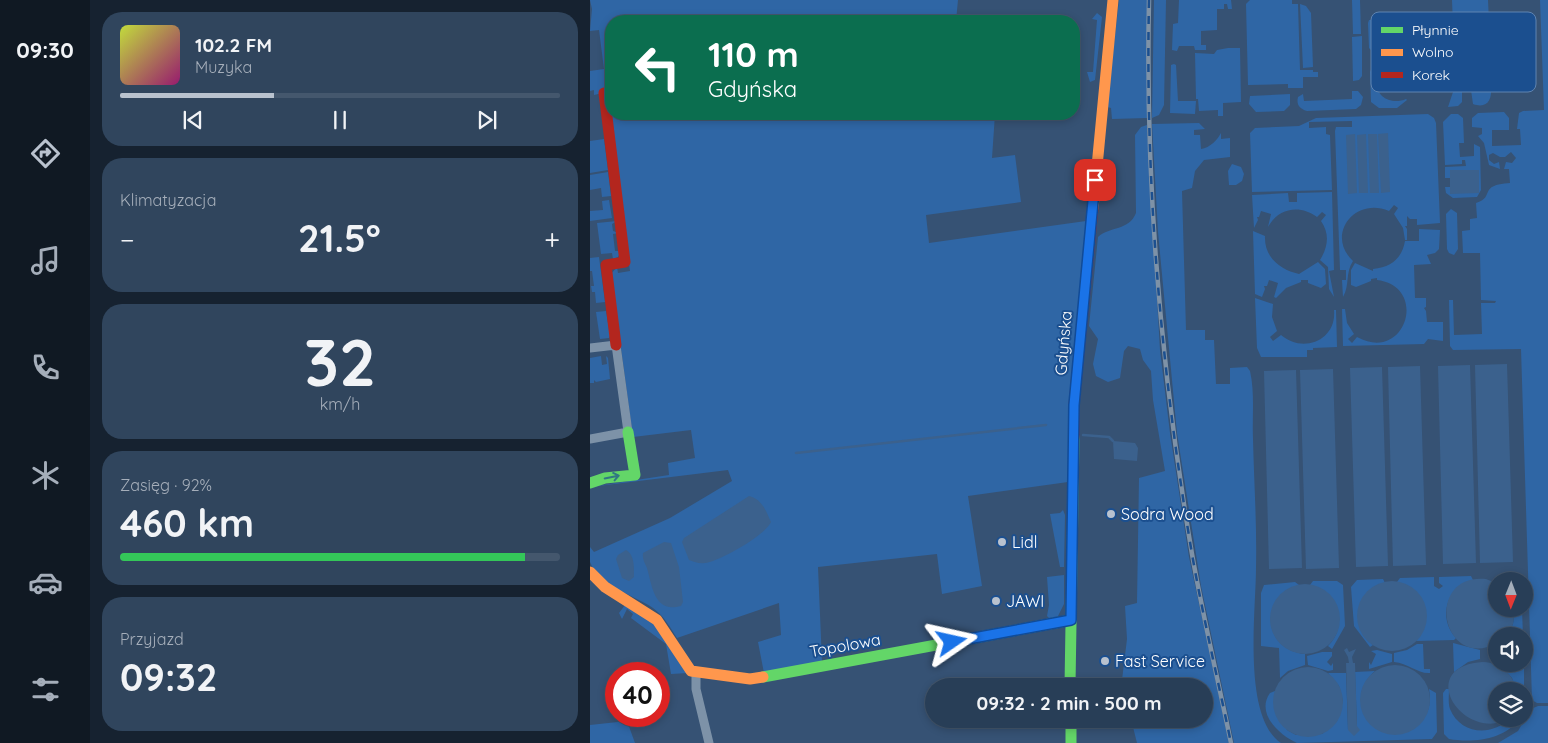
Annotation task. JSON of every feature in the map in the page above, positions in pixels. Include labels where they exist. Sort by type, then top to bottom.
[{"type":"street","name":"Gdyńska","points":[[1070,678],[1074,398],[1114,1]]},
{"type":"street","points":[[604,93],[605,101]]},
{"type":"street","points":[[590,483],[605,478],[635,474],[606,265],[625,262],[607,120]]},
{"type":"street","points":[[590,348],[616,345]]},
{"type":"street","points":[[590,439],[628,432]]},
{"type":"street","points":[[590,572],[606,587],[657,620],[692,671],[696,673],[696,689],[709,743]]},
{"type":"street","name":"Topolowa","points":[[696,673],[750,679],[1071,620]]},
{"type":"street","points":[[1070,728],[1071,743]]},
{"type":"shaded area","points":[[590,0],[958,0],[957,15],[605,15],[605,92],[594,95],[594,90],[590,91],[590,71],[604,69],[599,30],[590,31],[592,9]]},
{"type":"shaded area","points":[[1119,0],[1147,0],[1147,118],[1112,119],[1111,108],[1107,107]]},
{"type":"shaded area","points":[[1154,0],[1166,0],[1164,105],[1159,115],[1152,118]]},
{"type":"shaded area","points":[[1179,0],[1231,0],[1232,9],[1228,9],[1227,4],[1224,4],[1224,9],[1217,9],[1217,30],[1201,31],[1201,45],[1206,45],[1206,50],[1195,50],[1194,46],[1179,46],[1177,51],[1172,50],[1173,24],[1178,23]]},
{"type":"shaded area","points":[[1250,0],[1292,0],[1292,4],[1298,4],[1300,70],[1318,72],[1318,77],[1303,77],[1303,88],[1288,88],[1288,84],[1248,85],[1246,4]]},
{"type":"shaded area","points":[[1352,0],[1360,0],[1361,34],[1353,34]]},
{"type":"shaded area","points":[[1452,0],[1488,0],[1489,12],[1452,12]]},
{"type":"shaded area","points":[[1540,0],[1548,0],[1548,703],[1537,703],[1533,701],[1533,682],[1531,682],[1533,627],[1530,627],[1529,618],[1533,617],[1533,572],[1528,572],[1521,349],[1453,350],[1450,346],[1449,300],[1453,300],[1454,335],[1482,334],[1481,303],[1495,303],[1496,301],[1481,300],[1480,253],[1463,253],[1462,231],[1470,230],[1470,219],[1477,218],[1476,203],[1485,198],[1490,189],[1500,184],[1510,183],[1509,169],[1504,169],[1506,162],[1512,163],[1516,158],[1511,152],[1505,157],[1500,157],[1493,153],[1489,155],[1489,160],[1494,164],[1499,162],[1500,169],[1489,165],[1484,143],[1478,136],[1482,134],[1482,128],[1472,127],[1472,118],[1478,113],[1504,112],[1509,118],[1509,130],[1492,130],[1492,146],[1521,145],[1520,129],[1517,129],[1519,113],[1523,111],[1544,110]]},
{"type":"shaded area","points":[[1300,4],[1306,6],[1311,13],[1313,67],[1303,68]]},
{"type":"shaded area","points":[[1097,13],[1102,17],[1095,80],[1090,82],[1087,72],[1093,72],[1097,20],[1092,19]]},
{"type":"shaded area","points":[[1369,20],[1371,20],[1371,50],[1369,48]]},
{"type":"shaded area","points":[[1362,36],[1362,76],[1359,80],[1353,81],[1352,37]]},
{"type":"shaded area","points":[[1240,48],[1241,102],[1223,103],[1223,116],[1218,116],[1218,110],[1199,111],[1198,99],[1196,99],[1195,53],[1214,54],[1217,50]]},
{"type":"shaded area","points":[[1171,65],[1176,65],[1178,101],[1196,101],[1195,114],[1170,113]]},
{"type":"shaded area","points":[[1371,69],[1371,92],[1379,92],[1386,99],[1396,101],[1407,100],[1397,108],[1379,108],[1371,102],[1370,72]]},
{"type":"shaded area","points":[[1352,91],[1358,91],[1363,97],[1361,105],[1356,109],[1307,111],[1298,104],[1298,97],[1303,94],[1304,101],[1352,99]]},
{"type":"shaded area","points":[[1453,92],[1462,92],[1462,102],[1458,106],[1448,107]]},
{"type":"shaded area","points":[[1471,92],[1491,92],[1488,102],[1485,104],[1473,104]]},
{"type":"shaded area","points":[[1290,94],[1290,105],[1284,111],[1256,112],[1249,104],[1250,96]]},
{"type":"shaded area","points":[[1428,114],[1434,118],[1436,123],[1440,223],[1417,225],[1417,219],[1410,219],[1407,216],[1407,226],[1405,226],[1407,229],[1407,240],[1405,240],[1403,228],[1394,214],[1398,208],[1394,205],[1389,211],[1377,208],[1365,209],[1355,213],[1343,230],[1342,240],[1345,251],[1353,261],[1343,297],[1342,280],[1346,280],[1346,270],[1340,270],[1335,131],[1336,127],[1352,127],[1352,121],[1309,122],[1309,128],[1326,127],[1326,134],[1330,135],[1332,190],[1252,192],[1250,133],[1255,128],[1299,126],[1316,118]]},
{"type":"shaded area","points":[[1451,114],[1458,114],[1463,118],[1464,143],[1459,143],[1460,157],[1474,156],[1474,144],[1480,147],[1481,190],[1477,197],[1453,198],[1446,193],[1445,187],[1450,187],[1450,194],[1479,170],[1450,170],[1450,178],[1445,178],[1445,167],[1466,166],[1465,160],[1462,160],[1462,164],[1445,165],[1443,122]]},
{"type":"shaded area","points":[[611,120],[995,120],[992,158],[1015,155],[1021,202],[926,215],[929,243],[1086,221],[1068,424],[1068,482],[968,496],[982,586],[942,594],[937,554],[818,567],[822,662],[764,673],[758,642],[781,635],[779,603],[677,638],[657,611],[609,584],[590,562],[590,547],[594,552],[670,518],[732,481],[728,470],[590,487],[669,475],[668,463],[695,458],[691,430],[633,437],[611,274],[617,267],[618,273],[630,271]]},
{"type":"shaded area","points":[[1199,123],[1205,129],[1194,130],[1194,135],[1200,135],[1201,149],[1213,143],[1221,133],[1221,139],[1230,138],[1230,157],[1204,160],[1195,171],[1192,188],[1182,191],[1186,330],[1205,330],[1205,340],[1214,340],[1216,384],[1230,384],[1230,368],[1247,367],[1252,379],[1256,536],[1254,662],[1256,687],[1261,711],[1269,730],[1281,743],[1234,743],[1201,586],[1177,433],[1158,232],[1152,124]]},
{"type":"shaded area","points":[[1147,125],[1160,350],[1170,433],[1189,557],[1229,743],[1137,743],[1133,728],[1213,728],[1213,678],[1122,678],[1127,639],[1125,606],[1137,603],[1139,478],[1165,471],[1153,400],[1151,371],[1143,360],[1140,349],[1128,346],[1124,351],[1120,378],[1108,382],[1096,376],[1093,364],[1098,339],[1089,326],[1098,237],[1129,223],[1136,213],[1135,135],[1141,127]]},
{"type":"shaded area","points":[[1388,133],[1390,192],[1381,193],[1378,134]]},
{"type":"shaded area","points":[[1355,134],[1357,193],[1348,194],[1346,135]]},
{"type":"shaded area","points":[[1366,134],[1368,193],[1359,193],[1357,135]]},
{"type":"shaded area","points":[[1368,134],[1377,134],[1379,193],[1370,193]]},
{"type":"shaded area","points":[[604,139],[608,170],[590,173],[590,141]]},
{"type":"shaded area","points":[[1232,164],[1241,167],[1244,174],[1242,181],[1236,185],[1229,185],[1228,171]]},
{"type":"shaded area","points":[[1450,170],[1479,170],[1479,193],[1450,194]]},
{"type":"shaded area","points":[[608,172],[611,196],[602,197],[601,188],[590,190],[590,175]]},
{"type":"shaded area","points":[[1332,192],[1334,270],[1329,271],[1334,297],[1329,289],[1328,267],[1320,260],[1327,240],[1326,231],[1321,221],[1326,215],[1322,212],[1317,217],[1304,210],[1290,210],[1277,216],[1268,227],[1271,214],[1261,211],[1254,228],[1252,195],[1288,193],[1289,202],[1297,202],[1297,193]]},
{"type":"shaded area","points":[[609,200],[612,218],[590,221],[590,211],[603,210],[602,201]]},
{"type":"shaded area","points":[[1451,209],[1457,213],[1458,249],[1454,255],[1449,253],[1447,249],[1446,214]]},
{"type":"shaded area","points":[[617,221],[612,224],[613,231],[619,233],[613,234],[615,251],[621,251],[618,257],[613,259],[612,253],[601,254],[597,223]]},
{"type":"shaded area","points":[[1419,229],[1440,230],[1439,249],[1435,253],[1427,255],[1431,264],[1414,265],[1415,298],[1426,298],[1426,307],[1424,308],[1427,322],[1443,322],[1443,341],[1428,339],[1424,344],[1343,346],[1342,309],[1345,309],[1347,323],[1354,334],[1348,339],[1352,343],[1357,337],[1374,343],[1388,340],[1399,332],[1405,321],[1406,308],[1403,295],[1393,285],[1377,280],[1377,278],[1356,287],[1351,285],[1351,270],[1355,263],[1373,271],[1373,269],[1391,264],[1399,257],[1405,241],[1419,241]]},
{"type":"shaded area","points":[[1253,231],[1265,236],[1267,251],[1275,262],[1292,272],[1299,274],[1318,262],[1325,269],[1326,284],[1321,288],[1308,283],[1308,280],[1301,280],[1301,282],[1286,288],[1276,298],[1274,297],[1278,283],[1269,280],[1267,286],[1264,286],[1265,289],[1262,297],[1255,294]]},
{"type":"shaded area","points":[[599,257],[605,302],[596,303],[595,292],[592,292],[591,286],[594,286],[592,271],[590,271],[590,258]]},
{"type":"shaded area","points":[[1255,298],[1273,304],[1272,317],[1277,331],[1270,337],[1273,341],[1281,335],[1290,341],[1299,343],[1317,341],[1330,329],[1334,310],[1336,310],[1337,347],[1307,350],[1307,357],[1261,357],[1257,348]]},
{"type":"shaded area","points":[[606,311],[610,335],[609,338],[600,339],[596,312]]},
{"type":"shaded area","points":[[601,356],[602,365],[607,364],[606,356],[608,358],[610,379],[596,382],[594,380],[594,383],[590,383],[590,358]]},
{"type":"shaded area","points":[[1507,364],[1513,562],[1480,563],[1475,365]]},
{"type":"shaded area","points":[[1470,365],[1476,563],[1443,564],[1438,366]]},
{"type":"shaded area","points":[[1420,366],[1426,565],[1393,566],[1388,367]]},
{"type":"shaded area","points":[[1382,367],[1388,566],[1356,567],[1350,368]]},
{"type":"shaded area","points":[[1333,369],[1339,568],[1306,569],[1300,370]]},
{"type":"shaded area","points":[[1296,370],[1302,568],[1269,569],[1264,371]]},
{"type":"shaded area","points":[[1113,441],[1135,443],[1138,448],[1137,461],[1114,459]]},
{"type":"shaded area","points":[[749,496],[757,500],[765,510],[771,522],[767,527],[741,547],[720,558],[703,563],[689,560],[682,542],[684,538]]},
{"type":"shaded area","points":[[1063,510],[1065,515],[1064,567],[1060,567],[1050,514],[1060,513]]},
{"type":"shaded area","points":[[664,542],[671,543],[679,567],[683,602],[681,606],[665,606],[660,602],[653,590],[643,559],[643,553]]},
{"type":"shaded area","points":[[626,550],[631,555],[634,566],[634,577],[629,581],[622,578],[616,559],[618,555]]},
{"type":"shaded area","points":[[1064,575],[1064,604],[1057,618],[1051,620],[1047,616],[1049,605],[1047,577]]},
{"type":"shaded area","points":[[1471,576],[1473,580],[1457,589],[1451,596],[1448,604],[1446,612],[1447,621],[1450,630],[1456,638],[1454,640],[1416,641],[1422,633],[1425,624],[1424,606],[1414,591],[1407,585],[1397,582],[1400,578],[1434,577],[1434,586],[1439,589],[1443,586],[1439,583],[1439,577]]},
{"type":"shaded area","points":[[1383,579],[1385,583],[1367,593],[1359,610],[1358,619],[1365,637],[1373,645],[1370,647],[1354,626],[1351,587],[1357,580]]},
{"type":"shaded area","points":[[1488,580],[1488,618],[1514,618],[1512,627],[1488,627],[1488,646],[1477,648],[1463,644],[1452,633],[1447,619],[1447,604],[1454,590],[1466,581]]},
{"type":"shaded area","points":[[1313,581],[1337,581],[1343,585],[1345,626],[1332,649],[1328,646],[1338,629],[1338,610],[1328,595],[1310,585]]},
{"type":"shaded area","points":[[1392,581],[1411,587],[1421,597],[1427,616],[1421,635],[1411,645],[1392,651],[1373,645],[1363,635],[1357,616],[1363,597],[1373,587]]},
{"type":"shaded area","points":[[1295,582],[1299,585],[1286,591],[1277,600],[1272,611],[1271,622],[1274,634],[1281,643],[1291,650],[1305,654],[1305,665],[1288,671],[1280,678],[1279,648],[1261,646],[1261,593],[1264,585]]},
{"type":"shaded area","points":[[1305,584],[1324,590],[1334,600],[1340,619],[1334,638],[1324,648],[1305,654],[1286,648],[1276,638],[1270,619],[1276,600],[1286,590]]},
{"type":"shaded area","points":[[625,605],[650,618],[688,673],[671,674],[666,644],[631,618],[633,614],[627,609],[622,619],[619,613]]},
{"type":"shaded area","points":[[1514,618],[1522,618],[1523,627],[1512,627]]},
{"type":"shaded area","points":[[1453,643],[1480,650],[1480,659],[1468,662],[1454,672]]},
{"type":"shaded area","points":[[1417,644],[1423,644],[1424,669],[1430,669],[1430,673],[1421,672],[1404,664],[1394,662],[1394,653],[1407,650]]},
{"type":"shaded area","points":[[1347,648],[1349,652],[1356,649],[1352,657],[1353,663],[1355,663],[1357,726],[1360,730],[1354,736],[1348,730],[1346,663],[1349,663],[1344,650]]},
{"type":"shaded area","points":[[1377,650],[1392,654],[1392,662],[1369,669],[1369,662],[1371,665],[1376,654],[1371,651]]},
{"type":"shaded area","points":[[1322,652],[1332,652],[1332,656],[1327,662],[1331,666],[1333,663],[1333,670],[1328,671],[1308,665],[1307,656]]},
{"type":"shaded area","points":[[1483,662],[1488,663],[1488,672],[1507,672],[1513,679],[1514,682],[1488,682],[1488,723],[1475,721],[1462,713],[1452,701],[1449,688],[1451,676],[1462,667]]},
{"type":"shaded area","points":[[1395,665],[1414,671],[1424,681],[1430,700],[1424,719],[1414,729],[1395,735],[1376,729],[1366,719],[1360,700],[1366,681],[1376,671]]},
{"type":"shaded area","points":[[1308,667],[1327,673],[1337,683],[1343,702],[1337,721],[1327,731],[1308,737],[1289,731],[1279,721],[1273,702],[1279,683],[1289,673]]},
{"type":"shaded area","points":[[1375,671],[1366,681],[1362,692],[1361,701],[1365,715],[1374,724],[1386,730],[1400,731],[1412,727],[1423,719],[1429,706],[1429,689],[1436,693],[1437,732],[1432,739],[1297,743],[1277,730],[1268,716],[1266,701],[1270,693],[1275,691],[1274,703],[1287,730],[1296,735],[1322,734],[1337,721],[1343,701],[1339,686],[1328,673],[1346,673],[1348,730],[1357,726],[1355,672]]},
{"type":"shaded area","points":[[1507,672],[1524,672],[1524,682],[1514,682]]},
{"type":"shaded area","points":[[1446,689],[1449,689],[1449,707],[1461,724],[1468,728],[1485,730],[1498,727],[1512,727],[1497,736],[1478,740],[1449,739],[1444,734],[1443,693]]},
{"type":"shaded area","points":[[1548,706],[1548,743],[1498,743],[1518,731],[1520,727],[1533,727],[1533,708]]},
{"type":"shaded area","points":[[605,723],[605,727],[629,727],[635,743],[590,743],[590,725]]},
{"type":"waterway","points":[[796,453],[1046,425]]},
{"type":"waterway","points":[[1083,435],[1109,437],[1113,441]]},
{"type":"railway","points":[[1149,0],[1150,139],[1157,278],[1164,347],[1181,485],[1192,554],[1231,743]]},
{"type":"traffic: fast","points":[[590,483],[605,478],[635,475],[628,432]]},
{"type":"traffic: fast","points":[[1070,678],[1074,437]]},
{"type":"traffic: fast","points":[[763,677],[1071,620]]},
{"type":"traffic: fast","points":[[1071,728],[1071,743]]},
{"type":"traffic: slow","points":[[1093,208],[1113,0]]},
{"type":"traffic: slow","points":[[590,572],[605,587],[657,620],[691,671],[750,679],[763,677]]},
{"type":"traffic: jam","points":[[604,93],[605,101]]},
{"type":"traffic: jam","points":[[607,120],[625,262],[606,265],[616,345]]},
{"type":"traffic: jam","points":[[1074,437],[1074,405],[1093,208]]},
{"type":"place","name":"Sodra Wood","points":[[1111,514]]},
{"type":"place","name":"Lidl","points":[[1002,542]]},
{"type":"place","name":"JAWI","points":[[996,601]]},
{"type":"place","name":"Fast Service","points":[[1105,661]]},
{"type":"route","points":[[952,642],[1071,620],[1074,405],[1095,180]]}]
